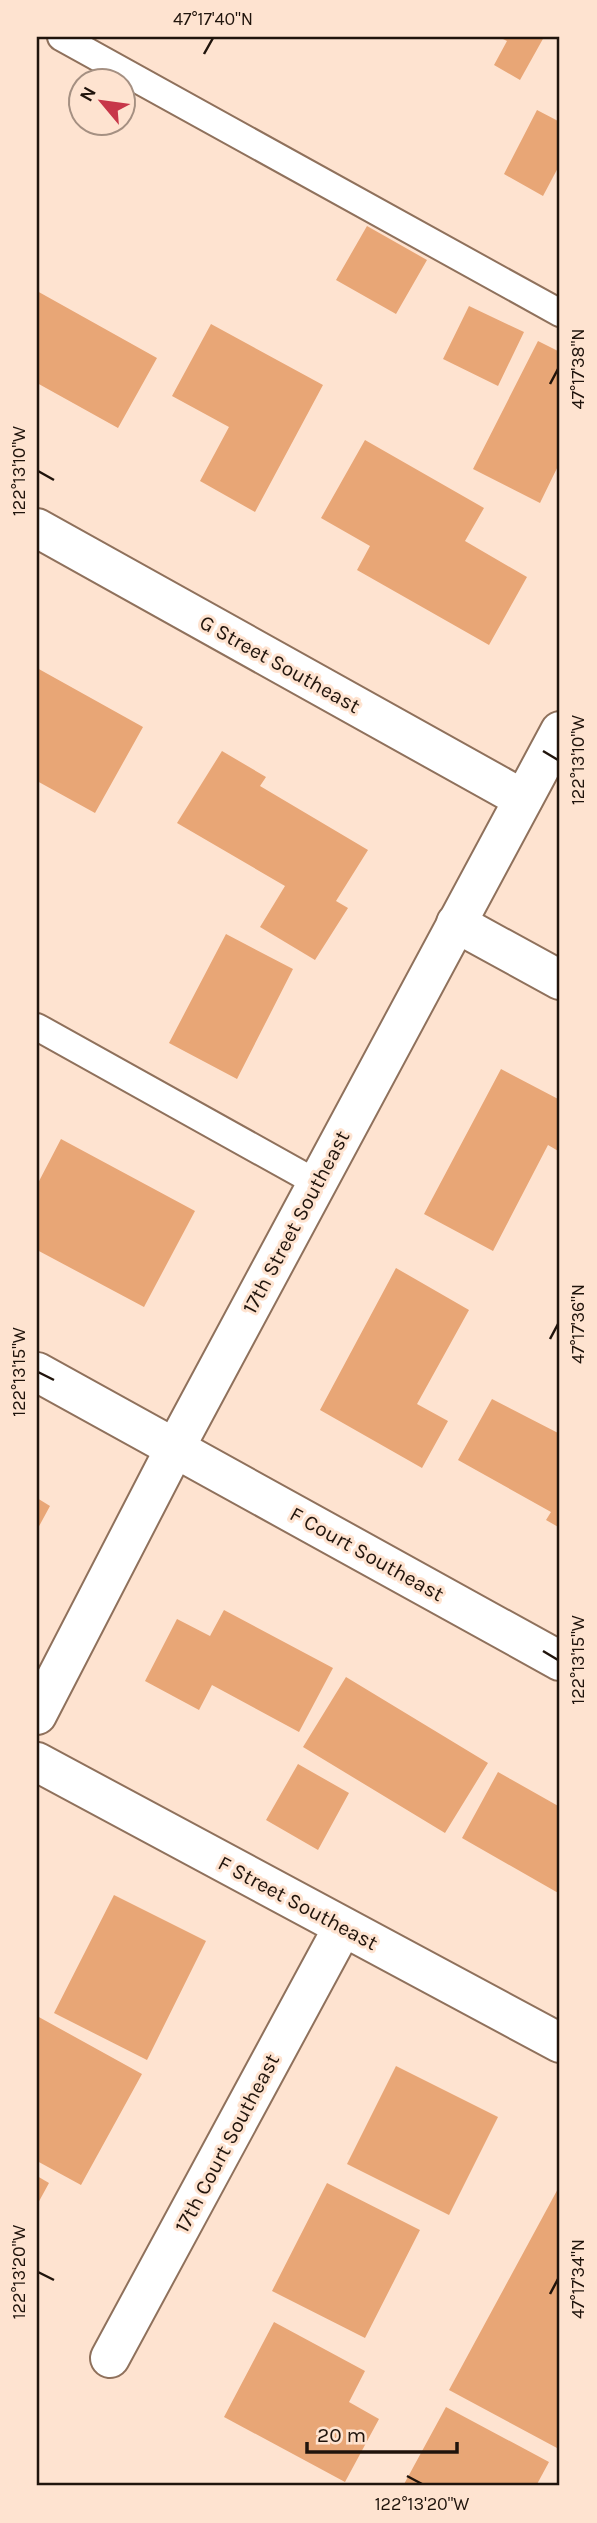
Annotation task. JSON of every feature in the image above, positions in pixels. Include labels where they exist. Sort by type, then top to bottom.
[{"type":"street","name":"G Street Southeast","points":[[37,528],[523,799]]},
{"type":"street","name":"17th Street Southeast","points":[[37,1715],[175,1448],[560,731]]},
{"type":"street","points":[[457,922],[560,980]]},
{"type":"street","points":[[37,1372],[175,1448]]},
{"type":"street","name":"F Court Southeast","points":[[175,1448],[560,1661]]},
{"type":"street","name":"F Street Southeast","points":[[37,1762],[560,2043]]},
{"type":"street","name":"17th Court Southeast","points":[[110,2358],[344,1927]]},
{"type":"lane","points":[[61,37],[560,313]]},
{"type":"lane","points":[[37,1027],[317,1183]]},
{"type":"building","points":[[499,37],[544,37],[520,80],[494,65],[507,41]]},
{"type":"building","points":[[537,110],[560,122],[560,164],[543,196],[504,174]]},
{"type":"building","points":[[367,226],[427,260],[396,314],[336,280]]},
{"type":"building","points":[[37,291],[157,358],[118,428],[37,383]]},
{"type":"building","points":[[469,306],[524,332],[498,386],[443,359]]},
{"type":"building","points":[[211,324],[323,385],[255,512],[200,481],[229,427],[172,396]]},
{"type":"building","points":[[538,341],[560,352],[560,462],[540,503],[473,469]]},
{"type":"building","points":[[365,440],[484,508],[465,541],[527,577],[489,645],[357,570],[370,546],[321,518]]},
{"type":"building","points":[[37,668],[143,727],[95,813],[37,781]]},
{"type":"building","points":[[222,751],[266,777],[260,786],[368,850],[336,901],[348,908],[315,960],[260,927],[285,886],[177,823]]},
{"type":"building","points":[[226,934],[293,969],[237,1079],[169,1043]]},
{"type":"building","points":[[501,1069],[560,1100],[560,1152],[548,1145],[493,1251],[424,1214]]},
{"type":"building","points":[[61,1139],[195,1211],[144,1307],[37,1250],[37,1185]]},
{"type":"building","points":[[396,1268],[469,1310],[417,1404],[448,1421],[422,1468],[320,1410]]},
{"type":"building","points":[[492,1399],[560,1434],[560,1528],[546,1520],[551,1512],[458,1460]]},
{"type":"building","points":[[37,1498],[50,1506],[37,1530]]},
{"type":"building","points":[[224,1610],[333,1668],[299,1732],[212,1685],[199,1710],[145,1681],[177,1619],[210,1636]]},
{"type":"building","points":[[346,1677],[488,1763],[445,1833],[303,1747]]},
{"type":"building","points":[[298,1764],[349,1793],[318,1850],[266,1820]]},
{"type":"building","points":[[498,1772],[560,1807],[560,1894],[462,1838]]},
{"type":"building","points":[[114,1895],[206,1941],[147,2060],[54,2013]]},
{"type":"building","points":[[37,2016],[142,2074],[81,2185],[37,2161]]},
{"type":"building","points":[[396,2066],[498,2117],[449,2215],[347,2164]]},
{"type":"building","points":[[37,2176],[49,2183],[37,2205]]},
{"type":"building","points":[[327,2183],[420,2230],[365,2338],[272,2291]]},
{"type":"building","points":[[560,2185],[560,2442],[557,2448],[449,2390]]},
{"type":"building","points":[[274,2322],[365,2371],[349,2402],[379,2419],[345,2482],[224,2417]]},
{"type":"building","points":[[446,2407],[549,2462],[536,2486],[403,2486]]}]
